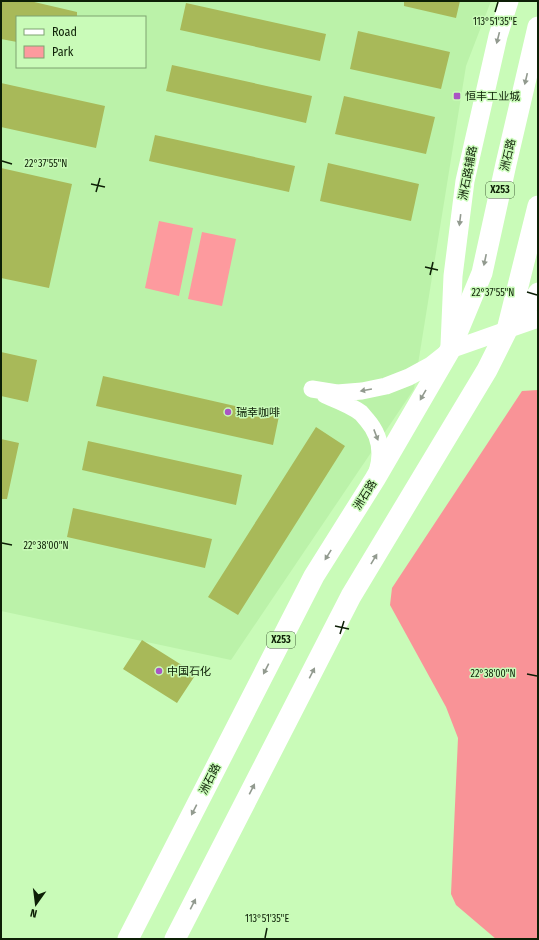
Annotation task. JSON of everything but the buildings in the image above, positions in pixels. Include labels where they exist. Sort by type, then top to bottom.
[{"type":"main road","name":"洲石路辅路","points":[[450,350],[453,276],[465,181],[498,36],[509,1]]},
{"type":"main road","name":"洲石路","points":[[128,939],[314,576],[375,479],[450,350],[482,273],[538,27]]},
{"type":"main road","points":[[175,939],[351,596],[487,370],[507,330],[538,206]]},
{"type":"main road","points":[[507,330],[529,305],[538,292]]},
{"type":"street","points":[[375,479],[380,462],[380,444],[373,427],[362,413],[312,389],[337,393],[362,391],[386,386],[409,378],[431,365],[450,350],[538,319]]},
{"type":"shaded area","name":"恒丰工业城","points":[[1,1],[491,1],[466,66],[414,389],[231,660],[1,611]]},
{"type":"shaded area","points":[[538,390],[538,939],[496,939],[456,905],[451,894],[458,738],[446,707],[390,605],[392,588],[522,391]]},
{"type":"green space","points":[[159,221],[193,228],[179,296],[145,288]]},
{"type":"green space","points":[[202,232],[236,239],[222,306],[188,299]]},
{"type":"place","name":"恒丰工业城","points":[[457,96]]},
{"type":"place","name":"瑞幸咖啡","points":[[228,412]]},
{"type":"place","name":"中国石化","points":[[159,671]]}]
